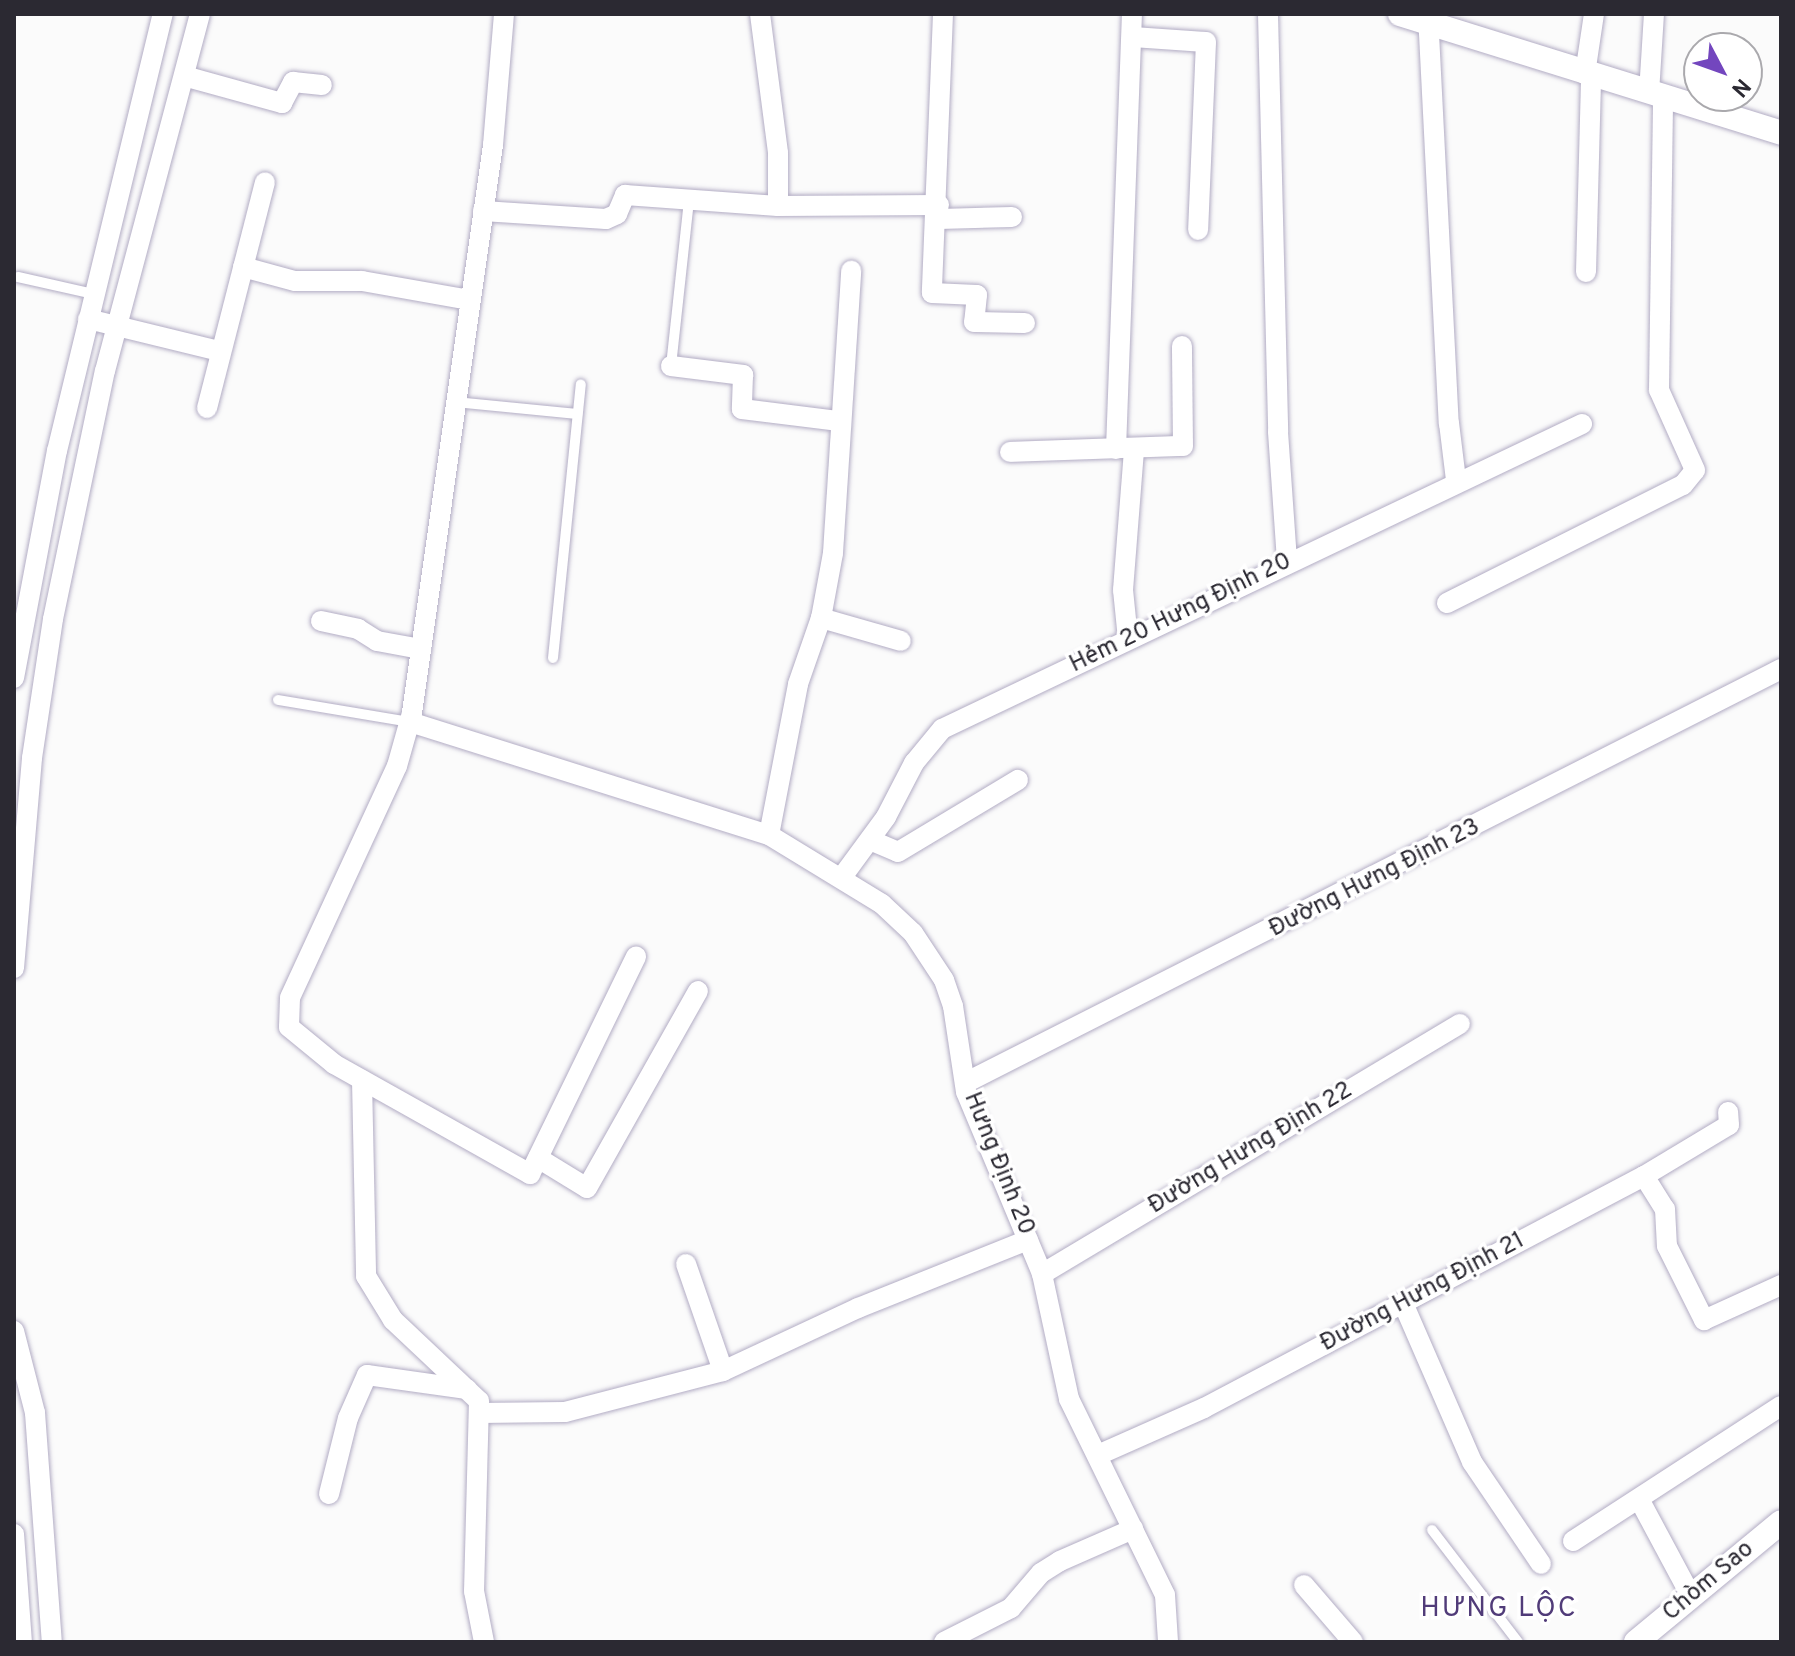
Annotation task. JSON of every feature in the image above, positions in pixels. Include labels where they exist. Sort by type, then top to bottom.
[{"type":"street","points":[[14,678],[22,594],[127,151],[163,14]]},
{"type":"street","points":[[14,968],[32,758],[53,619],[117,325],[200,14]]},
{"type":"street","points":[[504,14],[483,211],[410,722],[397,766],[290,998],[287,1016],[301,1041],[362,1080],[530,1174],[636,957]]},
{"type":"street","points":[[760,14],[778,153],[778,206]]},
{"type":"street","points":[[943,14],[939,212],[932,293],[977,295],[974,322],[1025,323]]},
{"type":"street","points":[[1128,639],[1123,590],[1132,14]]},
{"type":"street","points":[[1268,14],[1277,416],[1287,562]]},
{"type":"street","points":[[1400,14],[1428,18],[1588,75],[1781,133]]},
{"type":"street","points":[[1586,272],[1588,75],[1594,14]]},
{"type":"street","points":[[1447,603],[1683,485],[1695,470],[1659,390],[1654,14]]},
{"type":"street","points":[[1428,18],[1456,480]]},
{"type":"street","points":[[1132,37],[1206,42],[1198,230]]},
{"type":"street","points":[[184,76],[282,103],[293,82],[322,85]]},
{"type":"street","points":[[127,151],[161,159]]},
{"type":"street","points":[[207,408],[219,351],[265,182]]},
{"type":"street","points":[[483,211],[606,219],[617,214],[625,195],[1012,217]]},
{"type":"street","points":[[243,267],[295,281],[362,281],[470,300]]},
{"type":"street","points":[[769,835],[798,684],[821,618],[833,553],[839,421],[851,271]]},
{"type":"street","points":[[88,319],[219,351]]},
{"type":"street","points":[[1010,452],[1183,446],[1182,346]]},
{"type":"street","points":[[671,366],[743,375],[742,409],[839,421]]},
{"type":"street","name":"Hẻm 20 Hưng Định 20","points":[[842,877],[870,840],[914,763],[942,729],[1456,480],[1582,424]]},
{"type":"street","points":[[821,618],[901,641]]},
{"type":"street","points":[[321,621],[358,629],[377,641],[421,649]]},
{"type":"street","name":"Đường Hưng Định 23","points":[[965,1083],[1781,669]]},
{"type":"street","name":"Hưng Định 20","points":[[410,722],[769,835],[842,877],[913,933],[944,980],[965,1083],[1042,1274],[1069,1399],[1165,1595],[1168,1642]]},
{"type":"street","points":[[870,840],[898,852],[1018,780]]},
{"type":"street","points":[[538,1158],[587,1188],[698,991]]},
{"type":"street","name":"Đường Hưng Định 22","points":[[1042,1274],[1460,1024]]},
{"type":"street","points":[[362,1080],[366,1276],[393,1320],[479,1401],[474,1591],[484,1642]]},
{"type":"street","name":"Đường Hưng Định 21","points":[[1098,1455],[1204,1408],[1644,1176],[1729,1125],[1728,1112]]},
{"type":"street","points":[[1644,1176],[1665,1209],[1667,1246],[1704,1320],[1780,1290]]},
{"type":"street","points":[[479,1413],[565,1412],[723,1371],[858,1308],[1028,1240]]},
{"type":"street","points":[[686,1264],[723,1371]]},
{"type":"street","points":[[1403,1303],[1472,1462],[1541,1564]]},
{"type":"street","points":[[14,1331],[35,1413],[52,1642]]},
{"type":"street","points":[[329,1494],[348,1418],[367,1375],[467,1389]]},
{"type":"street","points":[[1573,1541],[1781,1406]]},
{"type":"street","points":[[1639,1499],[1691,1596]]},
{"type":"street","name":"Chòm Sao","points":[[1636,1642],[1781,1522]]},
{"type":"street","points":[[944,1642],[1011,1608],[1041,1573],[1060,1561],[1133,1529]]},
{"type":"street","points":[[14,1534],[22,1642]]},
{"type":"street","points":[[1304,1585],[1353,1642]]},
{"type":"lane","points":[[671,366],[689,199]]},
{"type":"lane","points":[[18,277],[94,294]]},
{"type":"lane","points":[[553,658],[581,384]]},
{"type":"lane","points":[[455,402],[577,414]]},
{"type":"lane","points":[[278,700],[410,722]]},
{"type":"lane","points":[[1432,1530],[1518,1642]]},
{"type":"district","name":"HƯNG LỘC","points":[[1499,1609]]}]
